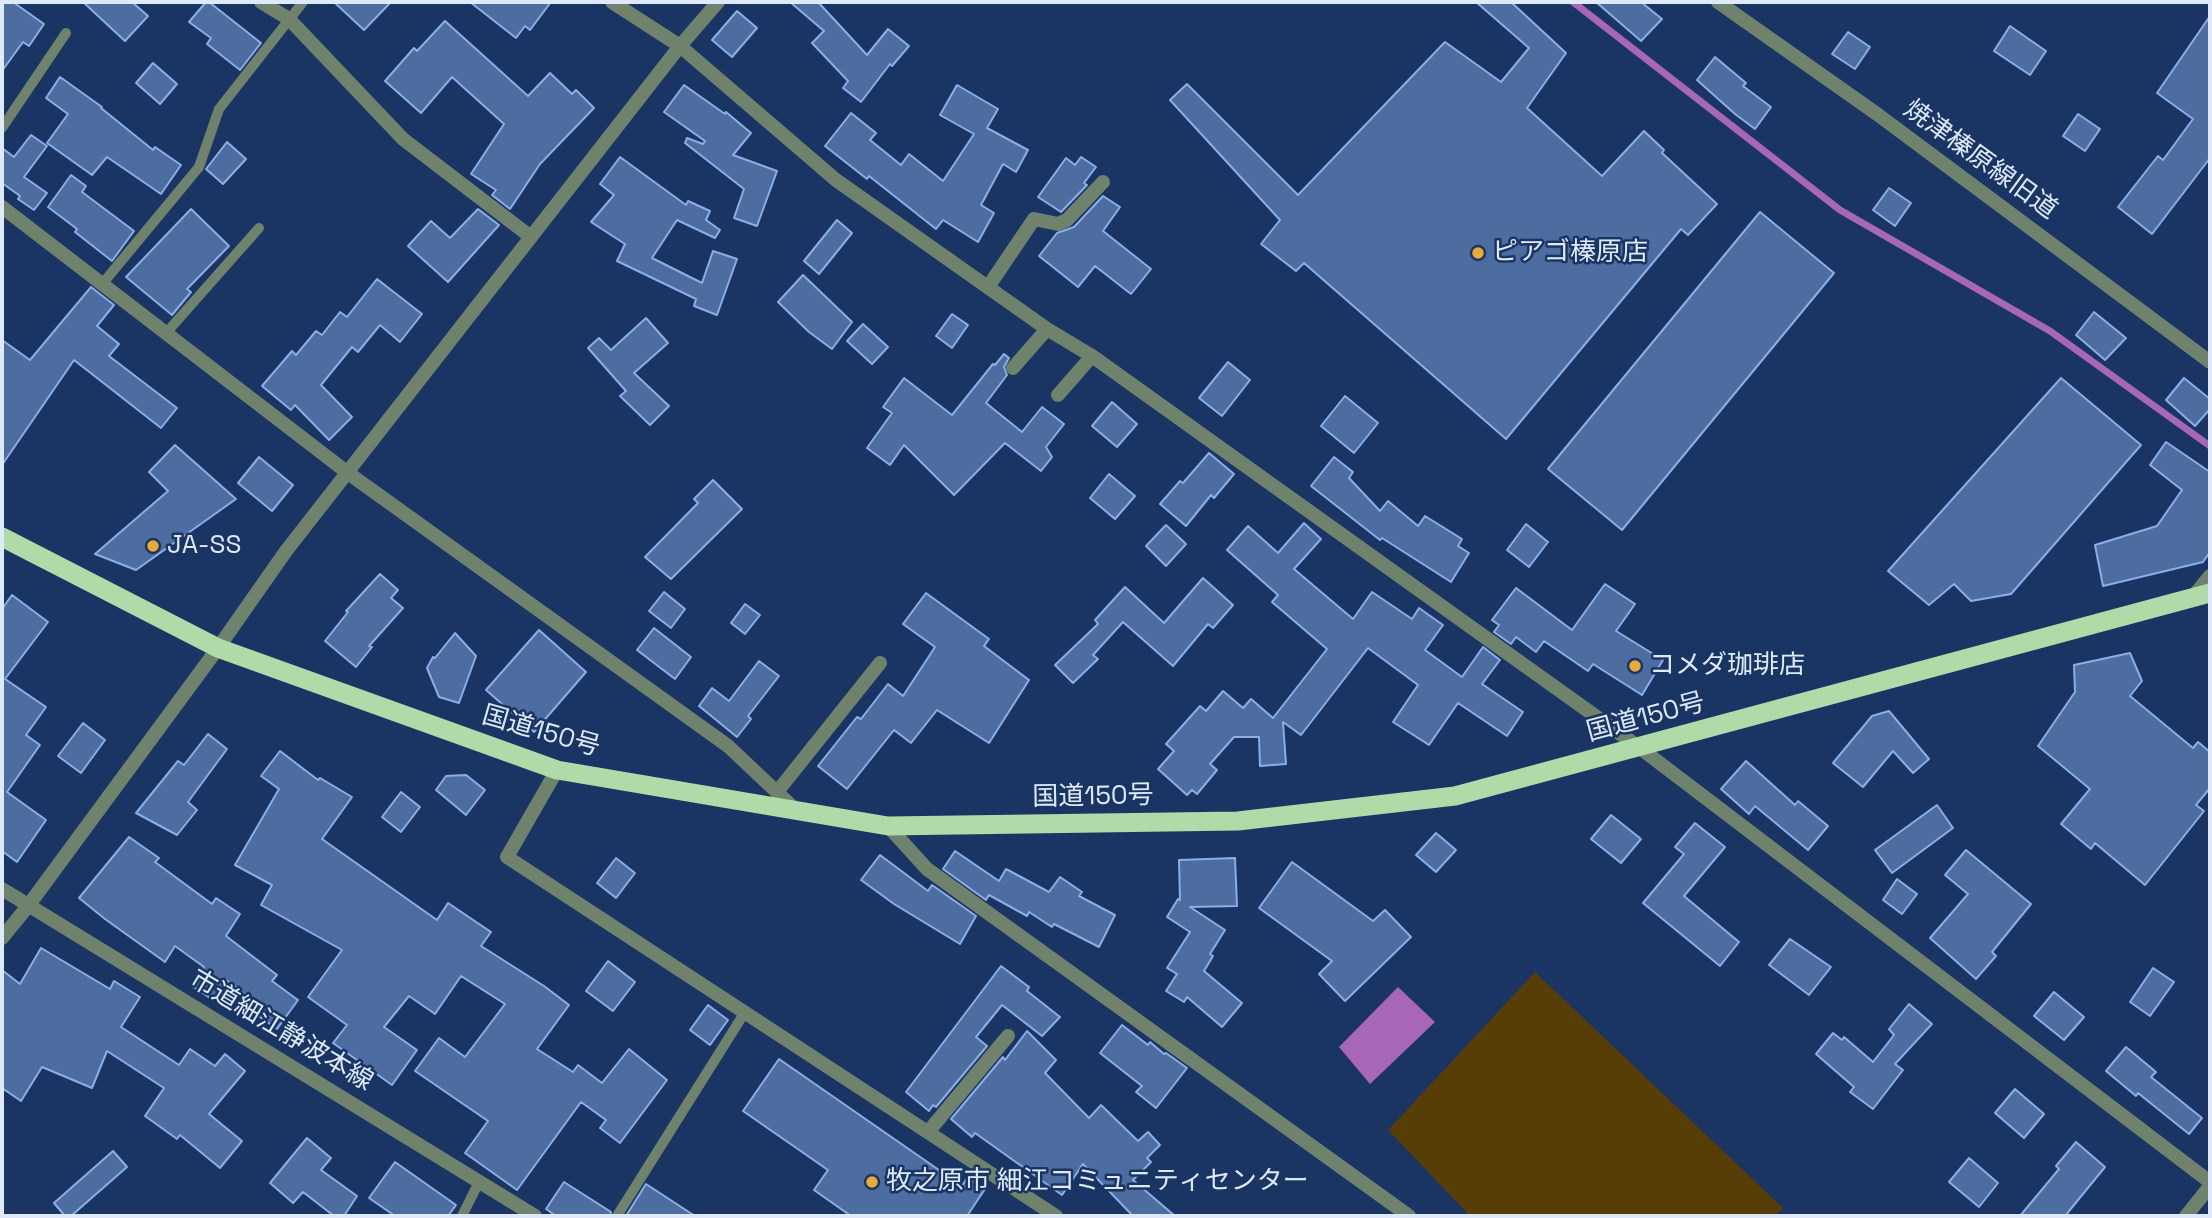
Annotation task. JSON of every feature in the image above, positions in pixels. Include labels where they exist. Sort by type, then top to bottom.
[{"type":"highway","name":"国道150号","points":[[2,537],[218,648],[557,770],[888,826],[1238,821],[1455,796],[2202,595]]},
{"type":"street","points":[[261,2],[289,19],[403,139],[531,237]]},
{"type":"street","points":[[612,2],[680,46],[836,180],[1047,329],[1092,356],[1640,747],[2210,1184],[2186,1216]]},
{"type":"street","points":[[2,938],[218,648],[286,551],[680,46],[718,2]]},
{"type":"street","name":"焼津榛原線旧道","points":[[1725,4],[2210,362]]},
{"type":"street","points":[[988,287],[1034,219],[1058,224],[1067,220],[1103,182]]},
{"type":"street","points":[[2,207],[167,332],[259,407],[728,747],[797,811]]},
{"type":"street","points":[[1013,368],[1047,329]]},
{"type":"street","points":[[1058,395],[1092,356]]},
{"type":"street","points":[[2202,595],[2210,576]]},
{"type":"street","points":[[777,792],[880,663]]},
{"type":"street","points":[[557,770],[507,857],[1056,1216]]},
{"type":"street","points":[[888,826],[927,869],[1409,1216]]},
{"type":"street","name":"市道細江静波本線","points":[[2,889],[535,1216]]},
{"type":"street","points":[[928,1132],[1008,1036]]},
{"type":"lane","points":[[103,283],[199,167],[219,108],[303,2]]},
{"type":"lane","points":[[2,128],[66,33]]},
{"type":"lane","points":[[167,332],[259,228]]},
{"type":"lane","points":[[617,1216],[745,1013]]},
{"type":"lane","points":[[462,1216],[480,1182]]},
{"type":"shaded area","points":[[1535,972],[1783,1208],[1774,1216],[1470,1216],[1388,1130]]},
{"type":"shaded area","points":[[1398,987],[1435,1022],[1370,1084],[1339,1047]]},
{"type":"building","points":[[2,2],[13,2],[44,24],[29,46],[23,42],[2,71]]},
{"type":"building","points":[[83,2],[132,2],[148,16],[125,41]]},
{"type":"building","points":[[206,2],[261,43],[240,70],[207,44],[211,38],[189,22]]},
{"type":"building","points":[[334,2],[391,2],[364,30]]},
{"type":"building","points":[[470,2],[551,2],[530,30],[525,26],[516,38]]},
{"type":"building","points":[[790,2],[818,2],[867,55],[888,29],[909,46],[892,66],[890,64],[861,102],[843,88],[848,81],[812,43],[824,31]]},
{"type":"building","points":[[1476,2],[1511,2],[1566,53],[1527,108],[1602,176],[1644,131],[1664,150],[1662,153],[1717,204],[1688,235],[1681,229],[1506,439],[1304,263],[1296,271],[1261,244],[1280,220],[1170,100],[1187,84],[1298,195],[1445,42],[1501,82],[1529,48]]},
{"type":"building","points":[[1596,2],[1641,2],[1662,19],[1641,41]]},
{"type":"building","points":[[737,11],[757,28],[732,57],[712,40]]},
{"type":"building","points":[[2210,16],[2210,158],[2152,234],[2118,207],[2158,156],[2163,160],[2193,119],[2157,93]]},
{"type":"building","points":[[445,21],[528,96],[550,73],[572,94],[576,90],[594,108],[540,164],[510,209],[492,195],[496,190],[471,174],[504,124],[452,77],[421,113],[385,81],[414,48],[417,51]]},
{"type":"building","points":[[2010,26],[2046,51],[2030,75],[1994,51]]},
{"type":"building","points":[[1848,32],[1870,47],[1855,69],[1832,54]]},
{"type":"building","points":[[1715,57],[1746,83],[1743,86],[1771,107],[1755,129],[1697,80]]},
{"type":"building","points":[[153,63],[177,84],[160,104],[136,83]]},
{"type":"building","points":[[60,77],[102,107],[153,150],[155,147],[181,165],[161,194],[107,157],[92,175],[47,143],[68,114],[46,98]]},
{"type":"building","points":[[684,85],[725,114],[726,112],[751,133],[733,155],[777,171],[757,226],[734,218],[744,189],[685,143],[687,138],[703,144],[705,141],[664,112]]},
{"type":"building","points":[[957,85],[998,109],[987,128],[1028,150],[1016,172],[1003,164],[981,205],[994,213],[978,242],[943,220],[936,229],[869,176],[867,179],[825,146],[851,113],[876,133],[870,140],[901,165],[909,154],[943,181],[974,134],[940,115]]},
{"type":"building","points":[[2078,114],[2100,129],[2085,151],[2063,136]]},
{"type":"building","points":[[31,135],[47,146],[24,177],[47,193],[34,210],[2,183],[2,148],[14,157]]},
{"type":"building","points":[[227,142],[246,159],[223,184],[206,169]]},
{"type":"building","points":[[620,157],[686,205],[688,201],[710,211],[706,220],[720,230],[715,238],[677,220],[652,258],[702,283],[713,251],[737,259],[717,315],[694,306],[696,299],[617,261],[625,244],[591,222],[614,195],[600,184]]},
{"type":"building","points":[[1081,157],[1096,167],[1084,183],[1087,185],[1061,212],[1038,197],[1066,158],[1075,165]]},
{"type":"building","points":[[71,175],[86,186],[82,192],[134,231],[112,261],[48,207]]},
{"type":"building","points":[[1889,188],[1911,203],[1895,226],[1873,210]]},
{"type":"building","points":[[1103,196],[1120,207],[1103,231],[1151,269],[1131,294],[1095,266],[1078,287],[1039,256],[1057,233],[1074,227]]},
{"type":"building","points":[[191,209],[229,246],[187,289],[191,292],[172,315],[126,277]]},
{"type":"building","points":[[478,209],[499,225],[448,282],[408,246],[431,221],[450,238]]},
{"type":"building","points":[[1760,212],[1834,273],[1622,530],[1548,469]]},
{"type":"building","points":[[837,220],[852,233],[819,274],[804,261]]},
{"type":"building","points":[[803,275],[852,322],[832,349],[809,332],[778,302]]},
{"type":"building","points":[[377,279],[422,314],[400,342],[380,325],[358,352],[352,347],[321,385],[352,417],[329,440],[295,405],[291,410],[262,386],[292,351],[296,355],[316,331],[322,335],[340,312],[347,317]]},
{"type":"building","points":[[91,287],[114,305],[97,326],[119,344],[109,356],[177,408],[161,428],[74,360],[2,465],[2,340],[30,360]]},
{"type":"building","points":[[2094,312],[2126,338],[2105,360],[2076,335]]},
{"type":"building","points":[[952,314],[968,325],[952,348],[936,336]]},
{"type":"building","points":[[646,318],[668,343],[634,373],[669,406],[650,425],[620,396],[626,391],[588,348],[599,338],[611,350]]},
{"type":"building","points":[[863,324],[888,347],[872,364],[847,341]]},
{"type":"building","points":[[1004,354],[1009,358],[1004,367],[1007,375],[986,403],[1022,432],[1042,407],[1064,424],[1046,447],[1052,457],[1041,471],[1005,443],[954,495],[904,445],[890,465],[867,448],[892,413],[883,407],[904,378],[952,415]]},
{"type":"building","points":[[1228,362],[1250,380],[1222,416],[1199,398]]},
{"type":"building","points":[[2061,378],[2141,445],[2011,594],[1971,601],[1954,584],[1929,605],[1888,571]]},
{"type":"building","points":[[2184,378],[2210,399],[2210,409],[2195,426],[2166,400]]},
{"type":"building","points":[[1345,396],[1378,423],[1354,453],[1321,426]]},
{"type":"building","points":[[1112,402],[1137,424],[1117,447],[1092,426]]},
{"type":"building","points":[[2166,442],[2210,472],[2210,552],[2203,562],[2103,586],[2095,545],[2157,526],[2182,490],[2150,465]]},
{"type":"building","points":[[175,445],[236,499],[136,570],[95,554],[168,491],[149,472]]},
{"type":"building","points":[[1209,453],[1234,474],[1214,498],[1211,495],[1186,526],[1160,504]]},
{"type":"building","points":[[259,457],[293,485],[272,511],[238,483]]},
{"type":"building","points":[[1334,457],[1353,472],[1349,478],[1380,511],[1388,501],[1418,526],[1425,516],[1462,539],[1458,546],[1469,553],[1451,582],[1382,538],[1380,540],[1311,486]]},
{"type":"building","points":[[1109,474],[1135,496],[1115,519],[1090,498]]},
{"type":"building","points":[[713,480],[742,509],[671,579],[645,557],[698,503],[694,499]]},
{"type":"building","points":[[1304,523],[1321,539],[1294,569],[1353,619],[1372,592],[1412,619],[1419,608],[1443,625],[1425,650],[1462,677],[1483,647],[1500,660],[1482,684],[1523,712],[1507,736],[1458,703],[1429,745],[1393,722],[1418,685],[1368,648],[1301,735],[1283,722],[1286,764],[1260,766],[1259,737],[1234,737],[1210,764],[1217,770],[1197,794],[1192,790],[1187,795],[1158,769],[1174,751],[1166,744],[1200,706],[1206,711],[1223,691],[1243,708],[1251,699],[1273,718],[1327,649],[1272,602],[1278,595],[1227,550],[1248,526],[1278,553]]},
{"type":"building","points":[[1526,524],[1548,542],[1529,567],[1507,550]]},
{"type":"building","points":[[1166,525],[1186,544],[1166,566],[1146,546]]},
{"type":"building","points":[[380,574],[398,590],[391,598],[403,608],[369,646],[372,647],[356,667],[325,641],[348,612],[346,611]]},
{"type":"building","points":[[1203,578],[1233,605],[1213,628],[1208,624],[1173,666],[1123,622],[1093,655],[1098,659],[1073,683],[1055,665],[1098,624],[1095,620],[1125,587],[1164,623]]},
{"type":"building","points":[[1605,584],[1635,604],[1616,631],[1663,660],[1642,695],[1593,664],[1588,671],[1544,641],[1536,652],[1516,637],[1511,644],[1494,632],[1499,625],[1492,620],[1516,588],[1572,630]]},
{"type":"building","points":[[664,592],[685,609],[671,628],[649,611]]},
{"type":"building","points":[[926,593],[989,639],[984,646],[1029,680],[989,743],[937,710],[911,743],[894,730],[847,789],[818,766],[857,717],[861,719],[888,684],[903,696],[935,647],[903,624]]},
{"type":"building","points":[[12,595],[48,622],[5,679],[46,707],[26,735],[40,745],[7,792],[46,820],[17,862],[2,851],[2,609]]},
{"type":"building","points":[[745,604],[760,615],[745,634],[731,623]]},
{"type":"building","points":[[654,628],[691,657],[675,679],[637,650]]},
{"type":"building","points":[[539,630],[586,672],[534,732],[486,690]]},
{"type":"building","points":[[455,633],[476,656],[459,703],[439,697],[427,668],[433,657],[435,658]]},
{"type":"building","points":[[2130,653],[2142,681],[2130,696],[2193,748],[2198,742],[2210,752],[2210,788],[2196,805],[2204,811],[2145,885],[2095,843],[2091,849],[2061,824],[2090,789],[2038,746],[2075,692],[2074,665]]},
{"type":"building","points":[[759,661],[779,676],[748,716],[751,719],[737,737],[699,706],[712,688],[729,701]]},
{"type":"building","points":[[1889,711],[1929,759],[1913,773],[1893,751],[1863,787],[1833,763],[1872,716]]},
{"type":"building","points":[[83,723],[105,740],[81,773],[58,756]]},
{"type":"building","points":[[208,734],[227,749],[188,802],[197,810],[177,835],[136,813],[178,761],[184,765]]},
{"type":"building","points":[[280,751],[318,780],[320,778],[352,797],[322,839],[437,920],[448,903],[491,932],[481,946],[569,1005],[537,1049],[573,1072],[578,1065],[602,1083],[629,1049],[667,1080],[620,1143],[600,1128],[606,1120],[581,1102],[517,1190],[465,1153],[488,1121],[415,1071],[439,1038],[465,1057],[505,1004],[461,976],[435,1014],[409,996],[384,1027],[417,1050],[392,1085],[333,1043],[347,1025],[308,997],[342,950],[261,905],[272,885],[235,865],[279,789],[261,776]]},
{"type":"building","points":[[1746,761],[1795,805],[1798,801],[1828,826],[1808,850],[1755,806],[1749,814],[1721,789]]},
{"type":"building","points":[[466,775],[485,790],[466,815],[436,790],[446,776]]},
{"type":"building","points":[[401,792],[420,807],[401,832],[382,817]]},
{"type":"building","points":[[1937,805],[1953,828],[1892,873],[1875,850]]},
{"type":"building","points":[[1611,815],[1641,839],[1621,863],[1591,839]]},
{"type":"building","points":[[1695,823],[1725,847],[1684,896],[1739,942],[1720,966],[1643,903],[1684,854],[1675,847]]},
{"type":"building","points":[[1436,833],[1456,850],[1436,872],[1416,855]]},
{"type":"building","points":[[129,837],[159,858],[155,862],[212,904],[216,898],[240,914],[226,936],[277,975],[272,981],[298,1000],[277,1029],[257,1015],[262,1007],[226,980],[213,1000],[192,986],[204,967],[175,946],[165,962],[79,898]]},
{"type":"building","points":[[1966,850],[2031,904],[1992,952],[1996,956],[1976,979],[1930,938],[1968,894],[1945,875]]},
{"type":"building","points":[[955,851],[999,881],[1006,869],[1049,892],[1060,877],[1082,892],[1079,896],[1115,915],[1099,947],[1054,924],[1052,927],[1029,912],[1027,916],[989,895],[986,900],[943,869]]},
{"type":"building","points":[[880,855],[928,891],[932,885],[976,916],[960,944],[894,904],[861,880]]},
{"type":"building","points":[[616,858],[635,873],[616,898],[597,883]]},
{"type":"building","points":[[1235,858],[1237,906],[1190,907],[1225,930],[1210,954],[1213,956],[1204,971],[1242,1003],[1222,1027],[1187,997],[1184,1002],[1166,991],[1177,974],[1167,968],[1190,932],[1167,917],[1178,899],[1180,900],[1179,860]]},
{"type":"building","points":[[1292,862],[1373,921],[1385,910],[1411,937],[1345,1001],[1319,974],[1332,961],[1259,908]]},
{"type":"building","points":[[1897,879],[1917,894],[1902,914],[1883,900]]},
{"type":"building","points":[[1790,939],[1831,967],[1809,995],[1769,965]]},
{"type":"building","points":[[41,948],[110,989],[114,981],[140,997],[121,1027],[179,1065],[190,1049],[215,1066],[225,1054],[245,1071],[209,1114],[242,1141],[220,1168],[180,1135],[177,1139],[145,1116],[164,1088],[107,1051],[92,1088],[42,1067],[21,1101],[2,1088],[2,970],[20,984]]},
{"type":"building","points":[[608,961],[635,982],[613,1011],[586,991]]},
{"type":"building","points":[[1001,966],[1029,987],[1027,991],[1060,1017],[1042,1036],[1002,1005],[976,1037],[987,1046],[936,1107],[933,1105],[929,1111],[906,1092]]},
{"type":"building","points":[[2153,968],[2174,982],[2150,1016],[2130,1002]]},
{"type":"building","points":[[2054,992],[2084,1017],[2064,1040],[2034,1016]]},
{"type":"building","points":[[1909,1004],[1932,1024],[1895,1064],[1903,1070],[1873,1109],[1850,1092],[1854,1087],[1816,1054],[1833,1033],[1842,1040],[1844,1037],[1873,1062],[1894,1035],[1889,1029]]},
{"type":"building","points":[[708,1005],[728,1020],[710,1045],[690,1030]]},
{"type":"building","points":[[1122,1025],[1148,1045],[1150,1042],[1187,1068],[1156,1108],[1136,1092],[1142,1086],[1100,1053]]},
{"type":"building","points":[[1027,1031],[1056,1060],[1045,1073],[1089,1118],[1101,1105],[1138,1141],[1148,1132],[1160,1145],[1147,1158],[1151,1162],[1133,1180],[1175,1216],[1133,1216],[1083,1164],[1062,1195],[975,1133],[972,1137],[951,1119],[1003,1057],[1005,1060]]},
{"type":"building","points":[[2126,1047],[2156,1072],[2151,1077],[2202,1118],[2189,1134],[2106,1071]]},
{"type":"building","points":[[779,1059],[962,1186],[967,1178],[985,1189],[967,1216],[851,1216],[814,1190],[828,1170],[743,1111]]},
{"type":"building","points":[[2015,1089],[2044,1114],[2024,1138],[1995,1113]]},
{"type":"building","points":[[307,1138],[331,1158],[321,1170],[357,1196],[344,1216],[334,1216],[303,1192],[293,1203],[270,1183]]},
{"type":"building","points":[[2076,1142],[2105,1167],[2065,1216],[2020,1216],[2059,1169],[2056,1166]]},
{"type":"building","points":[[113,1151],[127,1167],[71,1216],[65,1216],[54,1203]]},
{"type":"building","points":[[1969,1158],[1998,1183],[1979,1207],[1949,1182]]},
{"type":"building","points":[[395,1162],[456,1205],[448,1216],[395,1216],[369,1198]]},
{"type":"building","points":[[564,1182],[611,1212],[610,1216],[556,1216],[546,1209]]},
{"type":"building","points":[[646,1184],[695,1216],[626,1216]]},
{"type":"waterway","points":[[1573,2],[1840,210],[2050,331],[2210,446]]},
{"type":"place","name":"ピアゴ榛原店","points":[[1478,253]]},
{"type":"place","name":"JA-SS","points":[[153,546]]},
{"type":"place","name":"コメダ珈琲店","points":[[1635,666]]},
{"type":"place","name":"牧之原市 細江コミュニティセンター","points":[[872,1182]]}]
